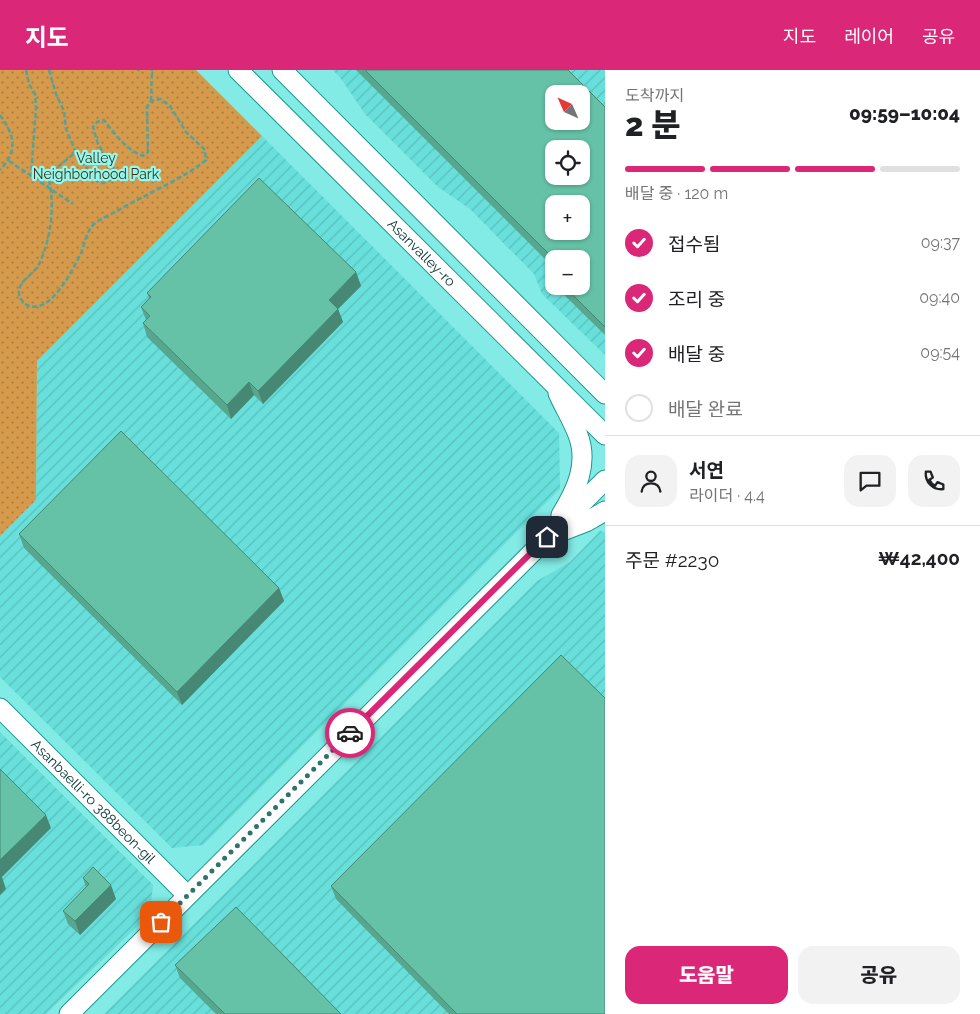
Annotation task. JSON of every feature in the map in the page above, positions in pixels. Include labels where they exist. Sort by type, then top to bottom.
[{"type":"street","name":"Asanvalley-ro","points":[[238,70],[605,435]]},
{"type":"street","points":[[282,70],[605,394]]},
{"type":"street","points":[[573,362],[605,381]]},
{"type":"street","points":[[547,537],[568,504],[580,478],[582,464],[582,450],[578,434],[553,383]]},
{"type":"street","points":[[69,1014],[605,480]]},
{"type":"street","points":[[547,537],[586,522],[605,511]]},
{"type":"street","name":"Asanbaelli-ro 388beon-gil","points":[[0,708],[187,896]]},
{"type":"path","points":[[26,70],[29,84],[35,94],[36,108],[31,176]]},
{"type":"path","points":[[48,70],[64,111],[66,129],[76,152],[96,180],[103,183],[114,178],[114,169],[98,144],[93,127],[97,122],[104,120],[126,145],[135,153],[144,156],[148,152],[147,107],[151,100],[152,70]]},
{"type":"path","points":[[76,152],[49,174],[52,217],[45,250],[38,266],[20,285],[18,294],[22,302],[31,306],[40,306],[54,298],[81,254],[87,234],[94,224],[196,168],[206,160],[205,150],[186,132],[170,106],[160,99],[151,100]]},
{"type":"path","points":[[0,115],[12,142],[12,153],[9,161],[0,170]]},
{"type":"path","points":[[9,161],[73,204]]},
{"type":"shaded area","points":[[333,70],[605,70],[605,355],[542,294],[534,274],[470,209],[438,187],[365,114]]},
{"type":"shaded area","points":[[262,136],[559,433],[560,489],[203,845],[172,848],[0,677],[0,536],[36,500],[37,361]]},
{"type":"shaded area","points":[[600,531],[605,532],[605,1014],[104,1014],[537,581],[570,562]]},
{"type":"shaded area","points":[[0,732],[153,885],[150,914],[46,1014],[0,1014]]},
{"type":"green space","name":"Valley Neighborhood Park","points":[[0,70],[196,70],[262,136],[37,361],[36,500],[0,536]]},
{"type":"building","points":[[365,70],[568,70],[583,85],[545,85],[545,130],[590,130],[590,92],[605,107],[605,327],[573,295],[590,295],[590,250],[545,250]]},
{"type":"building","points":[[259,178],[356,272],[329,300],[338,309],[258,391],[249,382],[227,405],[143,323],[150,316],[141,307],[151,297],[147,293]]},
{"type":"building","points":[[121,431],[279,588],[177,692],[19,534]]},
{"type":"building","points":[[561,655],[605,698],[605,1014],[457,1014],[331,886]]},
{"type":"building","points":[[0,769],[46,815],[0,860]]},
{"type":"building","points":[[93,867],[111,885],[75,921],[63,911],[89,884],[83,878]]},
{"type":"building","points":[[236,907],[341,1014],[225,1014],[175,965]]},
{"type":"way so far","points":[[161,922],[350,733]]},
{"type":"route","points":[[350,733],[547,537]]}]
